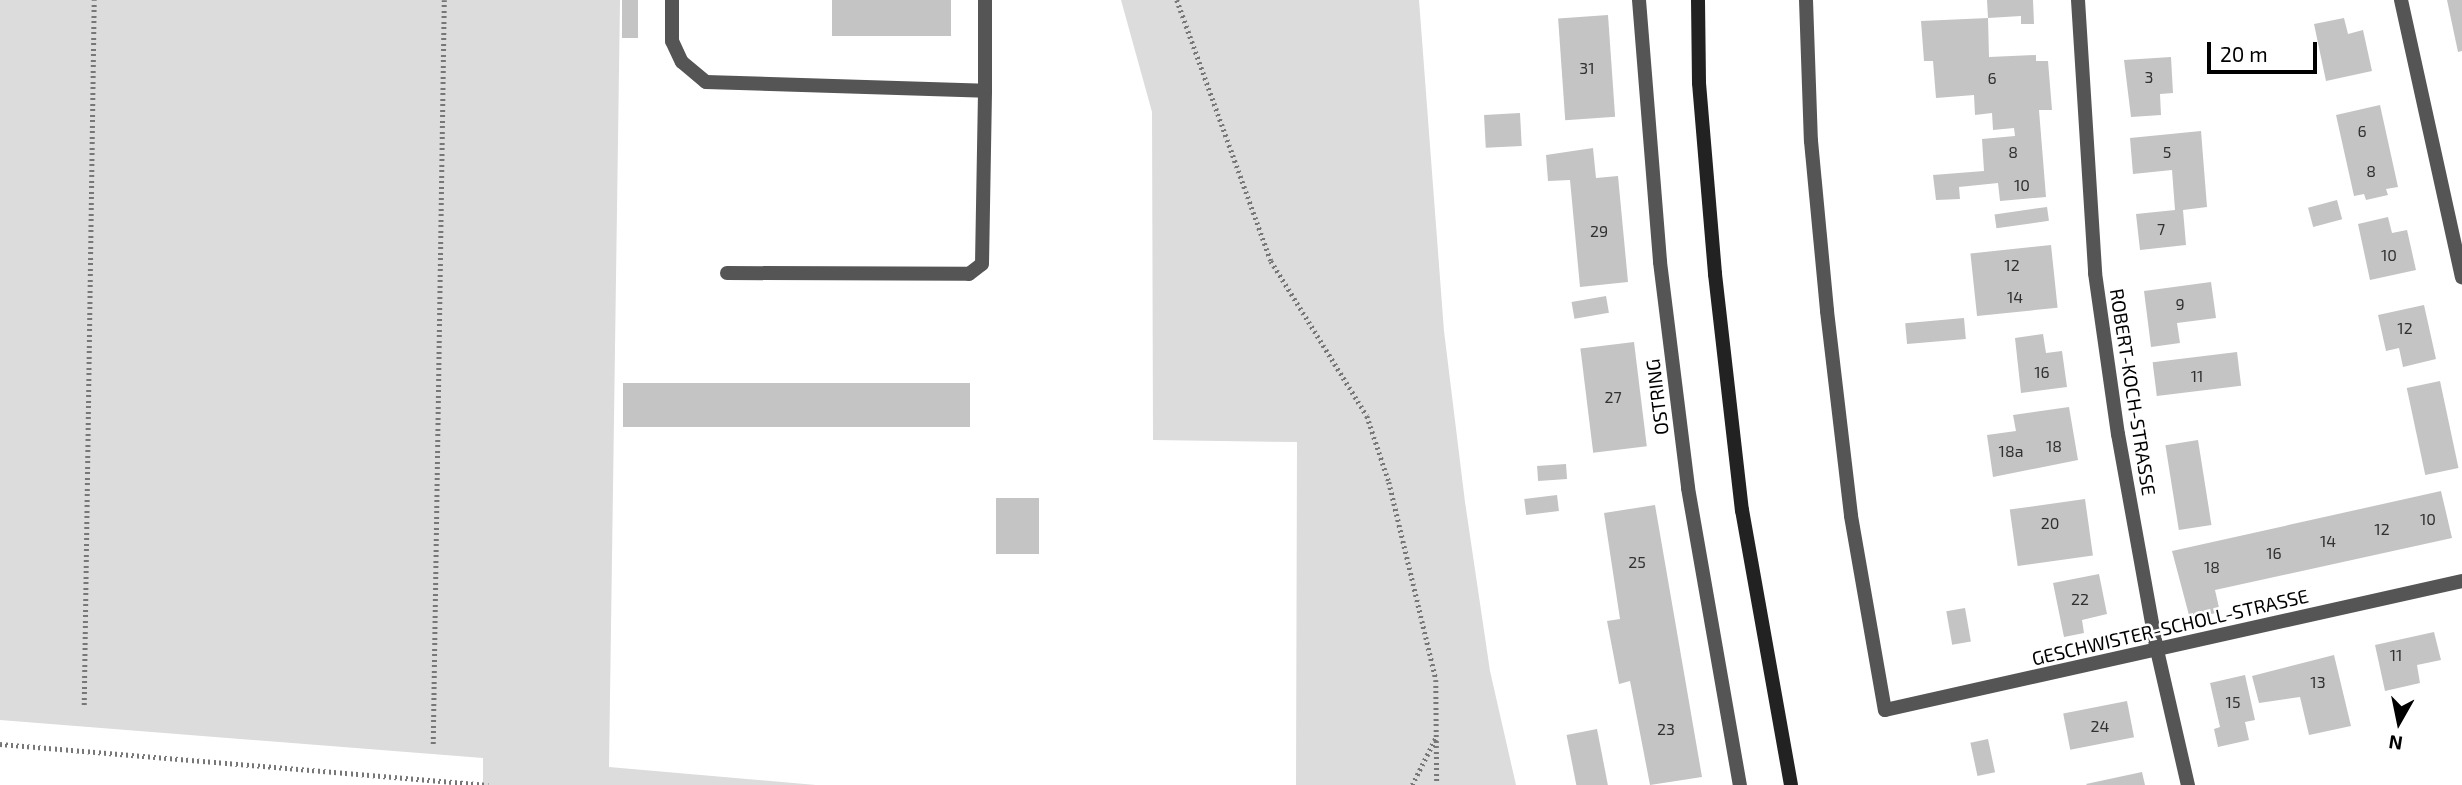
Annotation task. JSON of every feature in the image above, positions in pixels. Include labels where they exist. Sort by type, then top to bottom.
[{"type":"main road","points":[[1698,0],[1699,83],[1715,274],[1742,510],[1791,785]]},
{"type":"street","points":[[673,0],[672,41],[682,62],[706,82],[985,91]]},
{"type":"street","points":[[727,273],[969,274],[982,264],[985,0]]},
{"type":"street","name":"OSTRING","points":[[1639,0],[1661,262],[1688,488],[1740,785]]},
{"type":"street","name":"GESCHWISTER-SCHOLL-STRASSE","points":[[1806,0],[1811,141],[1827,311],[1851,516],[1885,710],[2462,581]]},
{"type":"street","name":"ROBERT-KOCH-STRASSE","points":[[2078,0],[2095,273],[2118,434],[2157,650],[2188,785]]},
{"type":"street","points":[[2401,0],[2462,277]]},
{"type":"path","points":[[84,705],[94,0]]},
{"type":"path","points":[[433,744],[443,0]]},
{"type":"path","points":[[1177,0],[1271,261],[1367,416],[1389,482],[1436,680],[1437,785]]},
{"type":"path","points":[[1412,785],[1437,736]]},
{"type":"path","points":[[0,744],[488,785]]},
{"type":"shaded area","points":[[0,0],[620,0],[609,767],[816,785],[483,785],[483,758],[0,720]]},
{"type":"shaded area","points":[[1121,0],[1419,0],[1444,331],[1465,502],[1490,671],[1516,785],[1296,785],[1297,442],[1153,440],[1152,112]]},
{"type":"building","points":[[622,0],[638,0],[638,38],[622,38]]},
{"type":"building","points":[[832,0],[951,0],[951,36],[832,36]]},
{"type":"building","points":[[1987,0],[2033,0],[2034,24],[2021,24],[2021,16],[1988,18]]},
{"type":"building","points":[[2447,0],[2462,0],[2462,51],[2458,52]]},
{"type":"building","points":[[1608,15],[1615,117],[1565,120],[1558,18]]},
{"type":"building","points":[[1988,18],[1989,57],[2036,55],[2036,61],[2048,61],[2052,110],[2039,110],[2046,197],[2000,201],[1998,183],[1959,187],[1960,199],[1936,200],[1933,175],[1984,171],[1982,139],[2015,136],[2014,128],[1993,130],[1992,113],[1975,115],[1974,95],[1936,98],[1933,61],[1924,61],[1921,21]]},
{"type":"building","points":[[2344,18],[2348,34],[2363,30],[2372,71],[2326,81],[2314,24]]},
{"type":"building","points":[[2171,57],[2173,93],[2160,94],[2161,115],[2131,117],[2124,60]]},
{"type":"building","points":[[2380,105],[2398,187],[2386,189],[2388,195],[2366,200],[2364,194],[2354,196],[2336,115]]},
{"type":"building","points":[[1520,113],[1522,146],[1486,148],[1484,115]]},
{"type":"building","points":[[2201,131],[2207,207],[2183,210],[2186,245],[2140,250],[2136,214],[2175,210],[2172,170],[2133,174],[2130,138]]},
{"type":"building","points":[[1593,148],[1596,178],[1618,176],[1628,282],[1580,287],[1570,180],[1548,181],[1546,155]]},
{"type":"building","points":[[2337,200],[2342,219],[2313,227],[2308,208]]},
{"type":"building","points":[[2047,207],[2049,221],[1996,228],[1995,214]]},
{"type":"building","points":[[2388,217],[2392,233],[2407,230],[2416,270],[2370,280],[2358,224]]},
{"type":"building","points":[[2051,245],[2058,308],[1977,316],[1970,253]]},
{"type":"building","points":[[2211,282],[2216,318],[2177,323],[2180,343],[2151,347],[2144,291]]},
{"type":"building","points":[[1606,296],[1609,313],[1574,319],[1572,302]]},
{"type":"building","points":[[2424,305],[2436,359],[2403,367],[2399,348],[2386,351],[2378,315]]},
{"type":"building","points":[[1964,318],[1966,339],[1907,344],[1905,323]]},
{"type":"building","points":[[2043,334],[2046,353],[2062,351],[2067,387],[2021,393],[2015,338]]},
{"type":"building","points":[[1634,342],[1647,446],[1593,453],[1580,349]]},
{"type":"building","points":[[2237,352],[2241,386],[2157,396],[2153,362]]},
{"type":"building","points":[[2440,381],[2459,468],[2425,475],[2407,388]]},
{"type":"building","points":[[623,383],[970,383],[970,427],[623,427]]},
{"type":"building","points":[[2069,407],[2078,460],[1993,477],[1987,435],[2016,431],[2013,415]]},
{"type":"building","points":[[2198,440],[2211,525],[2179,530],[2165,445]]},
{"type":"building","points":[[1566,464],[1567,479],[1538,481],[1537,466]]},
{"type":"building","points":[[2441,491],[2452,538],[2215,590],[2220,612],[2190,619],[2172,551]]},
{"type":"building","points":[[1557,495],[1559,511],[1526,515],[1524,499]]},
{"type":"building","points":[[996,498],[1039,498],[1039,554],[996,554]]},
{"type":"building","points":[[2085,499],[2093,555],[2018,566],[2010,510]]},
{"type":"building","points":[[1655,505],[1702,777],[1650,785],[1630,681],[1619,684],[1607,621],[1620,619],[1604,513]]},
{"type":"building","points":[[2099,574],[2107,614],[2082,620],[2084,633],[2064,637],[2053,583]]},
{"type":"building","points":[[1965,608],[1971,641],[1952,645],[1946,611]]},
{"type":"building","points":[[2434,632],[2441,660],[2417,665],[2420,683],[2385,691],[2375,645]]},
{"type":"building","points":[[2334,655],[2351,726],[2309,735],[2300,697],[2259,703],[2252,676]]},
{"type":"building","points":[[2245,675],[2255,720],[2245,722],[2249,740],[2218,747],[2214,729],[2220,727],[2210,683]]},
{"type":"building","points":[[2127,701],[2134,737],[2070,750],[2063,713]]},
{"type":"building","points":[[1597,729],[1608,785],[1576,785],[1567,735]]},
{"type":"building","points":[[1988,739],[1995,772],[1977,776],[1970,743]]},
{"type":"building","points":[[2142,772],[2145,785],[2086,784]]}]
